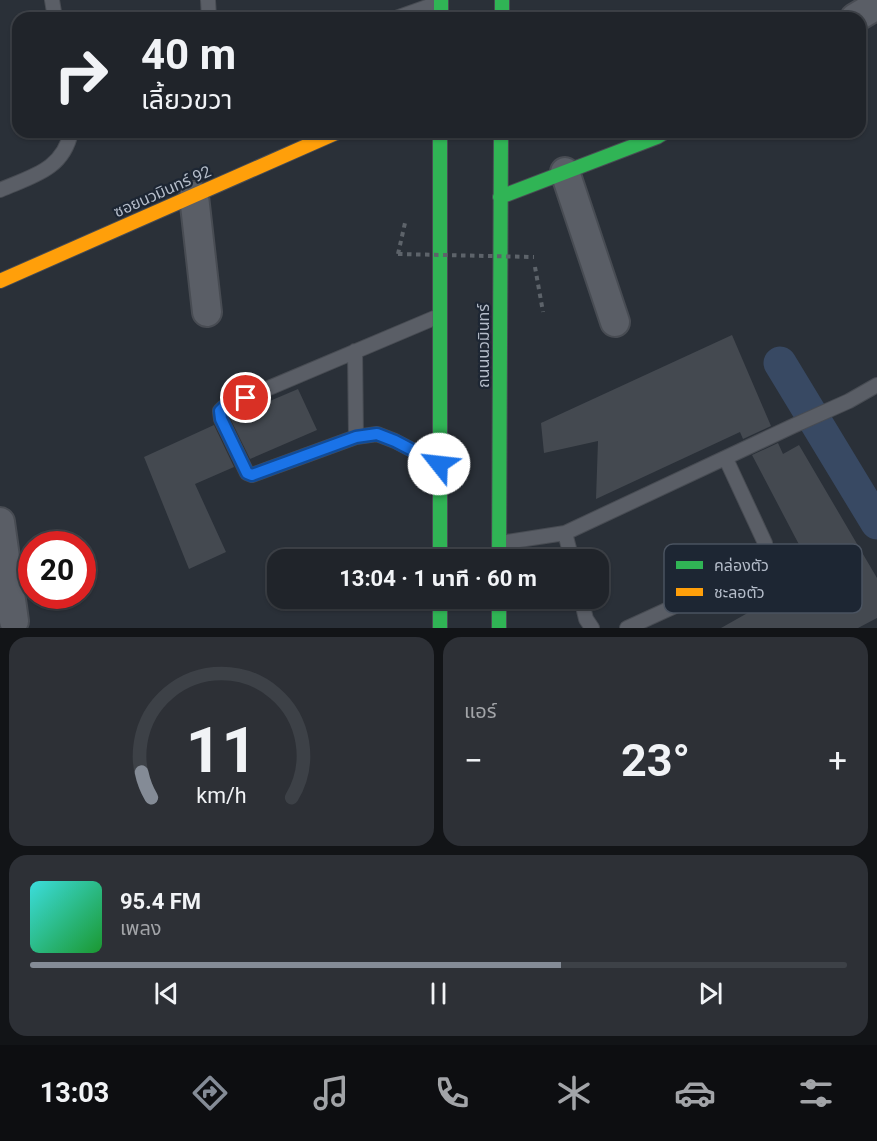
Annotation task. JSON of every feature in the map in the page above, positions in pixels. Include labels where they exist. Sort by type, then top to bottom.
[{"type":"main road","name":"ซอยนวมินทร์ 92","points":[[0,281],[324,138]]},
{"type":"main road","points":[[440,138],[440,549]]},
{"type":"main road","name":"ถนนนวมินทร์","points":[[499,549],[501,138]]},
{"type":"main road","points":[[500,197],[654,138]]},
{"type":"main road","points":[[440,609],[440,628]]},
{"type":"main road","points":[[499,609],[499,628]]},
{"type":"street","points":[[565,172],[615,322]]},
{"type":"street","points":[[194,196],[207,312]]},
{"type":"street","points":[[0,522],[14,621]]},
{"type":"lane","points":[[412,12],[441,1]]},
{"type":"lane","points":[[0,189],[56,164],[70,138]]},
{"type":"lane","points":[[439,316],[224,407],[220,411],[221,419],[247,473],[252,475],[356,437],[377,434],[439,464]]},
{"type":"lane","points":[[355,351],[356,437]]},
{"type":"lane","points":[[499,543],[566,533],[849,401],[877,384]]},
{"type":"lane","points":[[726,459],[765,544]]},
{"type":"lane","points":[[566,533],[570,549]]},
{"type":"lane","points":[[584,609],[586,619],[592,628]]},
{"type":"lane","points":[[627,628],[664,611]]},
{"type":"path","points":[[398,254],[534,257],[543,312]]},
{"type":"building","points":[[732,335],[771,426],[743,439],[740,432],[596,499],[598,441],[544,453],[541,423]]},
{"type":"building","points":[[298,389],[317,430],[250,459],[230,418]]},
{"type":"building","points":[[214,425],[234,467],[195,484],[226,552],[189,569],[144,457]]},
{"type":"building","points":[[778,443],[783,454],[799,445],[857,544],[799,544],[752,455]]},
{"type":"building","points":[[862,552],[877,578],[877,618],[858,628],[721,628],[748,613],[862,613]]},
{"type":"waterway","points":[[780,363],[877,523]]},
{"type":"traffic: fast","points":[[441,0],[441,12]]},
{"type":"traffic: fast","points":[[502,0],[502,12]]},
{"type":"traffic: fast","points":[[440,138],[440,549]]},
{"type":"traffic: fast","points":[[499,549],[501,138]]},
{"type":"traffic: fast","points":[[500,197],[654,138]]},
{"type":"traffic: fast","points":[[440,609],[440,628]]},
{"type":"traffic: fast","points":[[499,609],[499,628]]},
{"type":"traffic: slow","points":[[0,281],[324,138]]},
{"type":"route","points":[[246,398],[220,411],[221,419],[247,473],[252,475],[356,437],[377,434],[439,464]]}]
